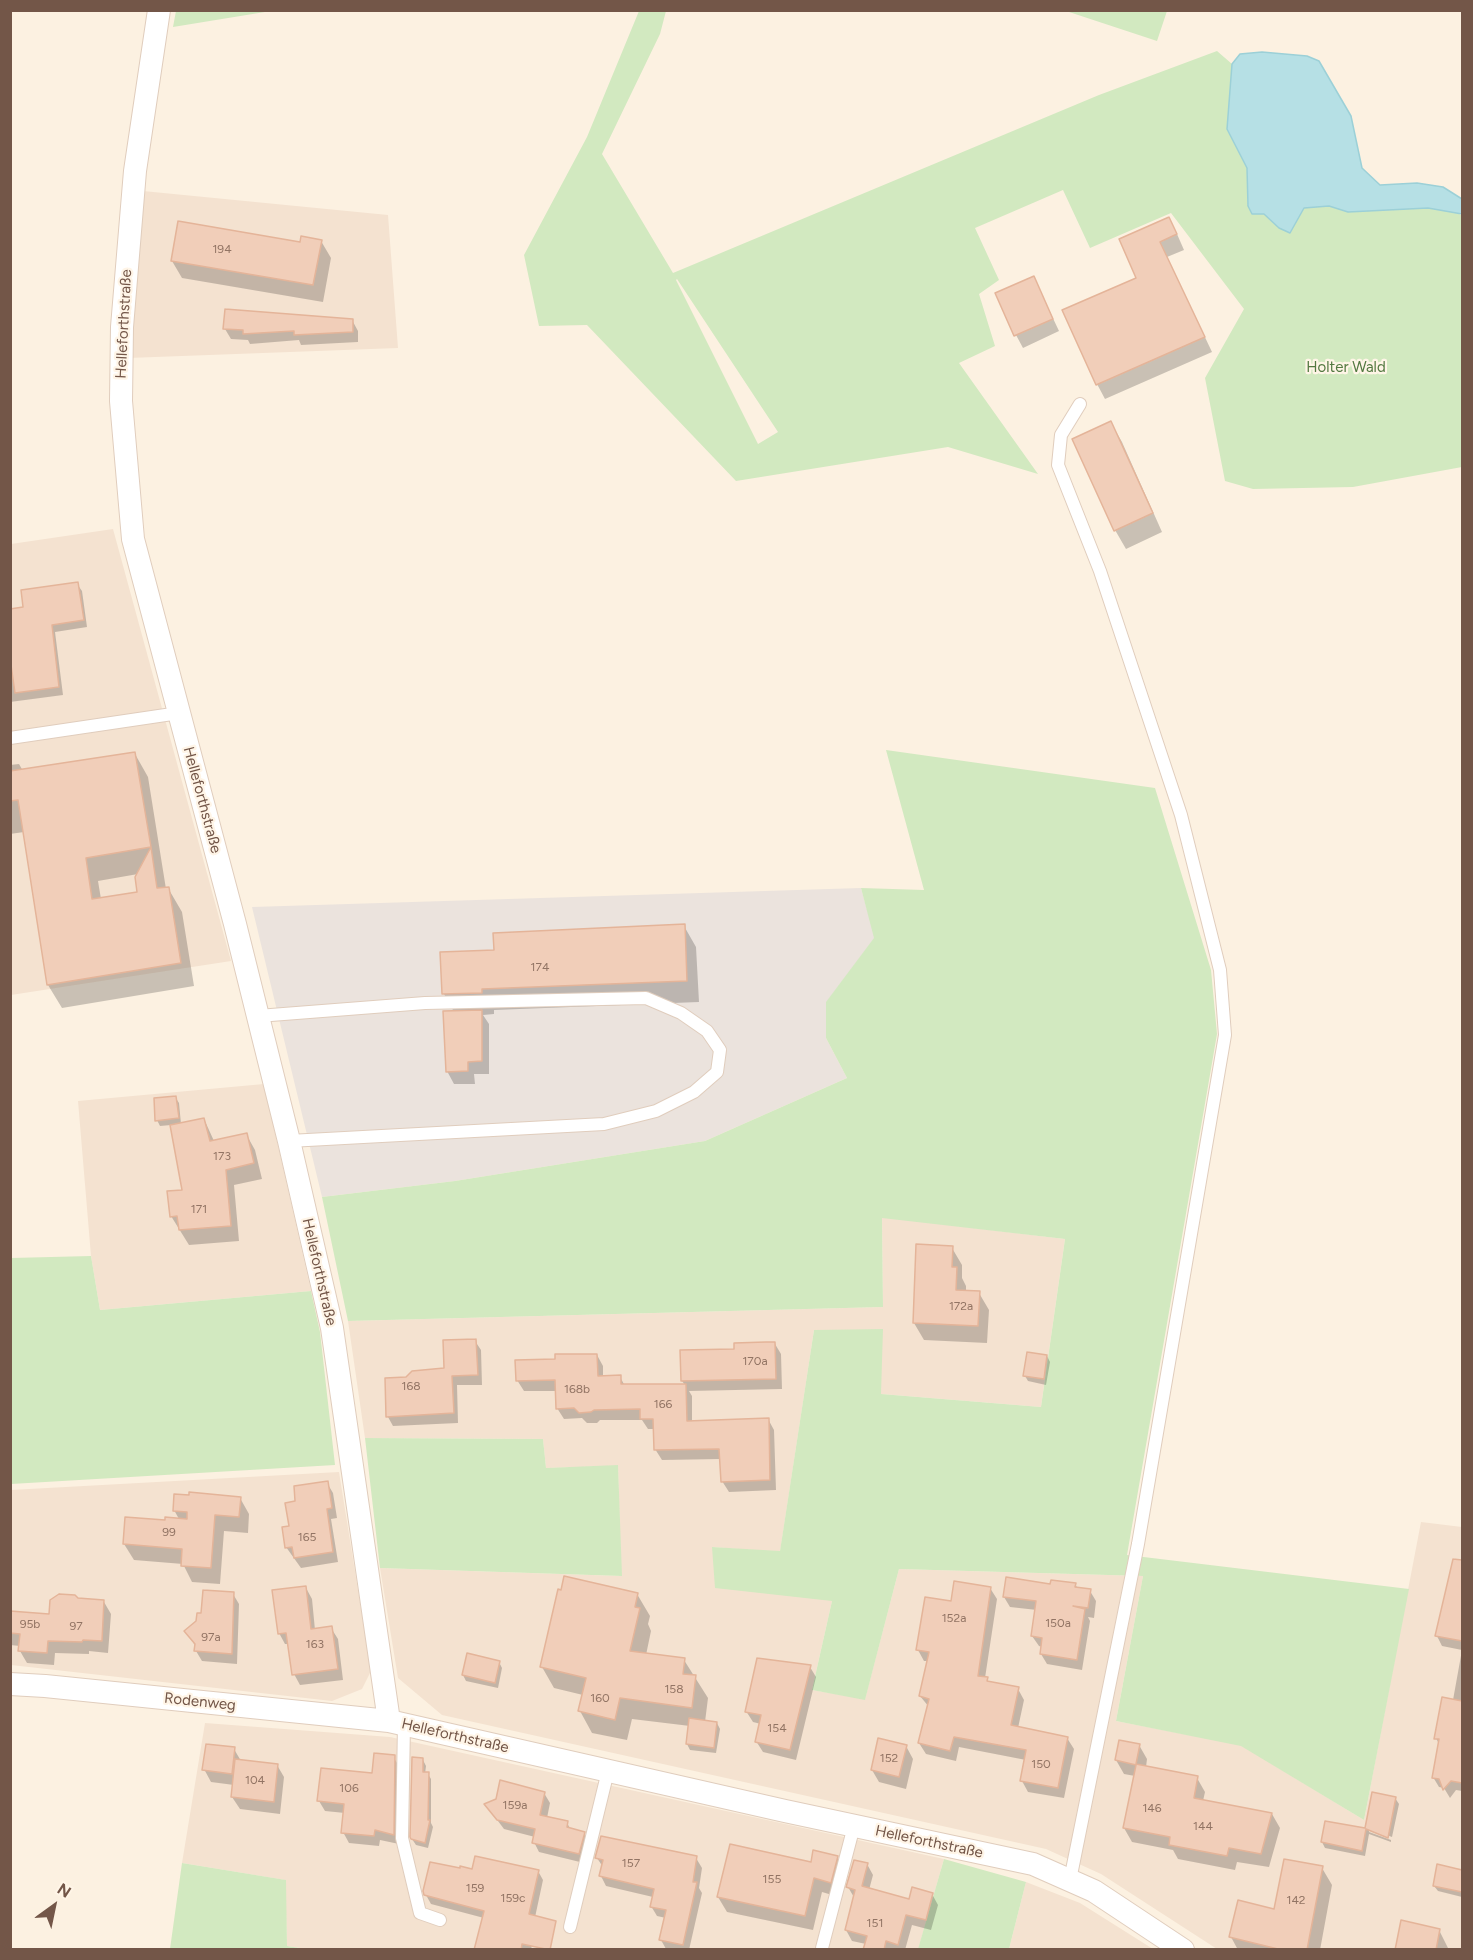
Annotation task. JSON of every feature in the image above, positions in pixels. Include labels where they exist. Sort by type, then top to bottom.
[{"type":"street","name":"Helleforthstraße","points":[[159,10],[134,180],[122,327],[121,401],[133,539],[258,1016],[332,1329],[397,1723],[1034,1864],[1094,1891],[1183,1950]]},
{"type":"street","name":"Rodenweg","points":[[10,1684],[397,1723]]},
{"type":"lane","points":[[1070,1880],[1138,1544],[1224,1035],[1220,970],[1181,815],[1100,571],[1058,465],[1061,435],[1080,404]]},
{"type":"lane","points":[[10,738],[179,713]]},
{"type":"lane","points":[[258,1016],[424,1003],[646,998],[681,1013],[707,1031],[720,1050],[717,1072],[694,1092],[656,1111],[604,1124],[289,1141]]},
{"type":"lane","points":[[397,1723],[402,1838],[420,1913],[440,1920]]},
{"type":"lane","points":[[570,1927],[608,1771]]},
{"type":"lane","points":[[822,1948],[854,1826]]},
{"type":"shaded area","points":[[143,191],[388,215],[398,348],[128,358]]},
{"type":"shaded area","points":[[113,529],[231,961],[11,995],[11,544]]},
{"type":"shaded area","points":[[861,888],[875,938],[826,1003],[826,1038],[847,1078],[705,1141],[455,1181],[322,1197],[252,907]]},
{"type":"shaded area","points":[[264,1084],[311,1291],[100,1310],[91,1256],[78,1101]]},
{"type":"shaded area","points":[[882,1217],[1065,1239],[1041,1407],[881,1394],[814,1330],[780,1552],[712,1547],[832,1601],[812,1690],[865,1699],[899,1569],[1143,1576],[1116,1721],[1241,1745],[1364,1820],[1421,1522],[1462,1527],[1462,1949],[1217,1949],[1101,1874],[1046,1849],[442,1715],[398,1678],[380,1568],[621,1576],[618,1466],[546,1468],[543,1439],[365,1438],[348,1321],[883,1307]]},
{"type":"shaded area","points":[[339,1472],[371,1671],[362,1689],[332,1701],[11,1665],[11,1490]]},
{"type":"shaded area","points":[[205,1723],[390,1737],[944,1859],[918,1950],[306,1949],[287,1946],[285,1880],[182,1863]]},
{"type":"shaded area","points":[[1026,1882],[1080,1903],[1153,1949],[1009,1949]]},
{"type":"green space","points":[[176,10],[271,11],[173,27]]},
{"type":"green space","points":[[1167,10],[1157,41],[1066,11]]},
{"type":"green space","name":"Holter Wald","points":[[639,11],[666,11],[660,34],[602,154],[673,273],[1099,95],[1217,51],[1232,64],[1227,129],[1247,168],[1248,206],[1264,214],[1279,228],[1290,233],[1304,208],[1329,206],[1348,212],[1428,208],[1458,213],[1462,216],[1462,467],[1353,487],[1253,489],[1225,481],[1205,378],[1244,309],[1171,213],[1090,248],[1063,190],[975,228],[999,280],[979,294],[995,346],[959,363],[1038,474],[948,447],[736,481],[587,325],[539,326],[524,255],[587,137]],"holes":[[[677,279],[778,432],[758,444]]]},
{"type":"green space","points":[[886,750],[1155,788],[1211,970],[1217,1034],[1127,1555],[1409,1589],[1364,1820],[1241,1746],[1116,1721],[1143,1576],[899,1569],[865,1700],[812,1690],[832,1601],[715,1588],[712,1547],[780,1551],[814,1330],[883,1329],[881,1394],[1041,1407],[1065,1239],[882,1218],[883,1307],[348,1321],[322,1197],[455,1181],[705,1141],[847,1078],[826,1038],[826,1002],[874,938],[861,888],[924,890]]},
{"type":"green space","points":[[91,1256],[100,1310],[311,1291],[320,1332],[335,1465],[11,1484],[11,1258]]},
{"type":"green space","points":[[365,1438],[543,1439],[546,1468],[618,1465],[622,1576],[380,1568]]},
{"type":"green space","points":[[944,1859],[1026,1882],[1009,1949],[918,1949]]},
{"type":"green space","points":[[182,1863],[286,1880],[287,1946],[306,1949],[170,1949]]},
{"type":"water","points":[[1262,52],[1307,56],[1319,61],[1351,116],[1362,168],[1380,185],[1417,183],[1443,187],[1462,199],[1462,214],[1428,208],[1348,212],[1329,206],[1304,208],[1290,233],[1279,228],[1264,214],[1252,214],[1248,206],[1247,168],[1227,129],[1232,64],[1240,54]]},
{"type":"building","points":[[1169,217],[1177,234],[1160,242],[1205,337],[1096,385],[1062,310],[1136,278],[1119,239]]},
{"type":"building","points":[[178,221],[300,242],[301,236],[322,240],[313,285],[171,261]]},
{"type":"building","points":[[1034,276],[1053,319],[1014,336],[995,293]]},
{"type":"building","points":[[225,309],[353,319],[353,332],[294,335],[294,331],[243,334],[243,330],[223,329]]},
{"type":"building","points":[[1111,421],[1153,513],[1114,531],[1072,439]]},
{"type":"building","points":[[78,582],[84,620],[52,625],[59,687],[15,693],[10,658],[10,609],[23,607],[21,590]]},
{"type":"building","points":[[135,752],[151,847],[157,888],[169,887],[181,963],[47,985],[18,800],[10,801],[10,771]],"holes":[[[151,847],[135,877],[137,892],[92,899],[86,858]]]},
{"type":"building","points":[[685,924],[687,981],[482,989],[482,993],[442,994],[440,952],[494,950],[493,933]]},
{"type":"building","points":[[482,1010],[482,1061],[468,1062],[468,1071],[446,1072],[443,1011]]},
{"type":"building","points":[[176,1096],[179,1118],[155,1121],[154,1098]]},
{"type":"building","points":[[204,1118],[210,1141],[247,1133],[254,1163],[226,1170],[231,1226],[179,1230],[177,1216],[170,1217],[167,1191],[182,1190],[170,1125]]},
{"type":"building","points":[[916,1244],[953,1246],[952,1267],[957,1267],[956,1290],[980,1291],[978,1326],[913,1323]]},
{"type":"building","points":[[476,1339],[478,1375],[452,1376],[454,1413],[386,1417],[385,1378],[406,1377],[412,1371],[444,1368],[443,1340]]},
{"type":"building","points":[[775,1342],[776,1379],[681,1381],[680,1350],[734,1349],[734,1343]]},
{"type":"building","points":[[1027,1352],[1047,1355],[1044,1379],[1023,1376]]},
{"type":"building","points":[[555,1354],[597,1354],[598,1376],[621,1375],[621,1384],[686,1384],[687,1421],[769,1418],[770,1480],[721,1482],[719,1449],[654,1450],[653,1419],[640,1419],[640,1409],[594,1410],[579,1413],[574,1408],[556,1409],[555,1380],[516,1381],[515,1360],[555,1359]]},
{"type":"building","points":[[328,1481],[332,1508],[327,1509],[333,1552],[294,1558],[292,1547],[285,1548],[282,1527],[289,1526],[285,1503],[295,1501],[294,1486]]},
{"type":"building","points":[[189,1492],[241,1497],[239,1517],[215,1515],[211,1568],[181,1566],[182,1549],[123,1544],[125,1517],[187,1519],[187,1512],[173,1511],[174,1494],[189,1495]]},
{"type":"building","points":[[1453,1559],[1462,1560],[1462,1641],[1435,1636]]},
{"type":"building","points":[[564,1576],[638,1593],[635,1607],[640,1608],[630,1651],[685,1658],[683,1674],[696,1675],[692,1708],[620,1698],[615,1720],[578,1711],[586,1678],[540,1667],[558,1589],[561,1590]]},
{"type":"building","points":[[1006,1577],[1050,1584],[1051,1580],[1076,1583],[1075,1587],[1091,1589],[1088,1608],[1073,1606],[1085,1609],[1077,1660],[1040,1654],[1042,1638],[1031,1636],[1036,1601],[1003,1597]]},
{"type":"building","points":[[954,1581],[991,1587],[978,1676],[988,1677],[987,1681],[1019,1687],[1011,1725],[1068,1737],[1058,1788],[1020,1781],[1026,1750],[954,1737],[950,1751],[918,1743],[929,1699],[919,1696],[929,1652],[916,1650],[925,1597],[951,1601]]},
{"type":"building","points":[[306,1586],[311,1629],[332,1626],[338,1669],[292,1675],[286,1633],[278,1634],[272,1590]]},
{"type":"building","points":[[203,1590],[234,1592],[232,1654],[194,1651],[195,1644],[184,1631],[196,1621],[197,1613],[201,1613]]},
{"type":"building","points":[[59,1594],[104,1600],[102,1641],[48,1641],[47,1653],[18,1651],[20,1634],[10,1633],[10,1611],[49,1614],[50,1600]]},
{"type":"building","points":[[467,1653],[500,1661],[495,1683],[462,1675]]},
{"type":"building","points":[[757,1658],[811,1665],[790,1750],[755,1742],[761,1715],[745,1712]]},
{"type":"building","points":[[1442,1697],[1462,1701],[1462,1783],[1451,1781],[1443,1790],[1439,1779],[1432,1778],[1439,1739],[1434,1739]]},
{"type":"building","points":[[689,1718],[717,1722],[714,1748],[686,1744]]},
{"type":"building","points":[[878,1738],[907,1745],[899,1777],[871,1770]]},
{"type":"building","points":[[1119,1740],[1140,1744],[1136,1764],[1198,1776],[1194,1798],[1272,1813],[1261,1854],[1229,1848],[1227,1856],[1169,1845],[1170,1837],[1123,1828],[1136,1765],[1115,1760]]},
{"type":"building","points":[[206,1744],[235,1747],[232,1774],[202,1770]]},
{"type":"building","points":[[374,1753],[395,1755],[394,1835],[375,1830],[374,1836],[341,1833],[344,1804],[317,1801],[321,1768],[372,1773]]},
{"type":"building","points":[[412,1757],[423,1758],[423,1772],[429,1772],[428,1820],[430,1820],[425,1843],[410,1837]]},
{"type":"building","points":[[235,1759],[278,1764],[274,1802],[231,1797]]},
{"type":"building","points":[[500,1780],[545,1792],[540,1815],[568,1821],[567,1827],[585,1832],[579,1854],[532,1843],[535,1829],[497,1820],[484,1804],[496,1799]]},
{"type":"building","points":[[1372,1792],[1396,1797],[1388,1838],[1366,1829],[1362,1851],[1321,1842],[1325,1821],[1365,1828]]},
{"type":"building","points":[[601,1836],[697,1856],[693,1882],[697,1882],[683,1945],[659,1940],[666,1910],[650,1907],[654,1889],[599,1876],[603,1860],[595,1858]]},
{"type":"building","points":[[730,1844],[811,1862],[813,1850],[838,1856],[831,1883],[814,1878],[805,1916],[717,1897]]},
{"type":"building","points":[[475,1856],[539,1870],[529,1914],[556,1921],[550,1950],[522,1944],[521,1950],[474,1950],[484,1911],[424,1895],[430,1862],[472,1869]]},
{"type":"building","points":[[1284,1859],[1323,1866],[1307,1950],[1282,1950],[1229,1937],[1238,1900],[1274,1909]]},
{"type":"building","points":[[854,1860],[868,1863],[862,1886],[909,1899],[912,1887],[933,1893],[926,1920],[906,1915],[898,1945],[886,1941],[884,1950],[863,1950],[867,1936],[845,1930],[855,1890],[846,1887]]},
{"type":"building","points":[[1437,1864],[1462,1870],[1462,1892],[1433,1886]]},
{"type":"building","points":[[1401,1920],[1440,1929],[1436,1950],[1395,1950]]}]
